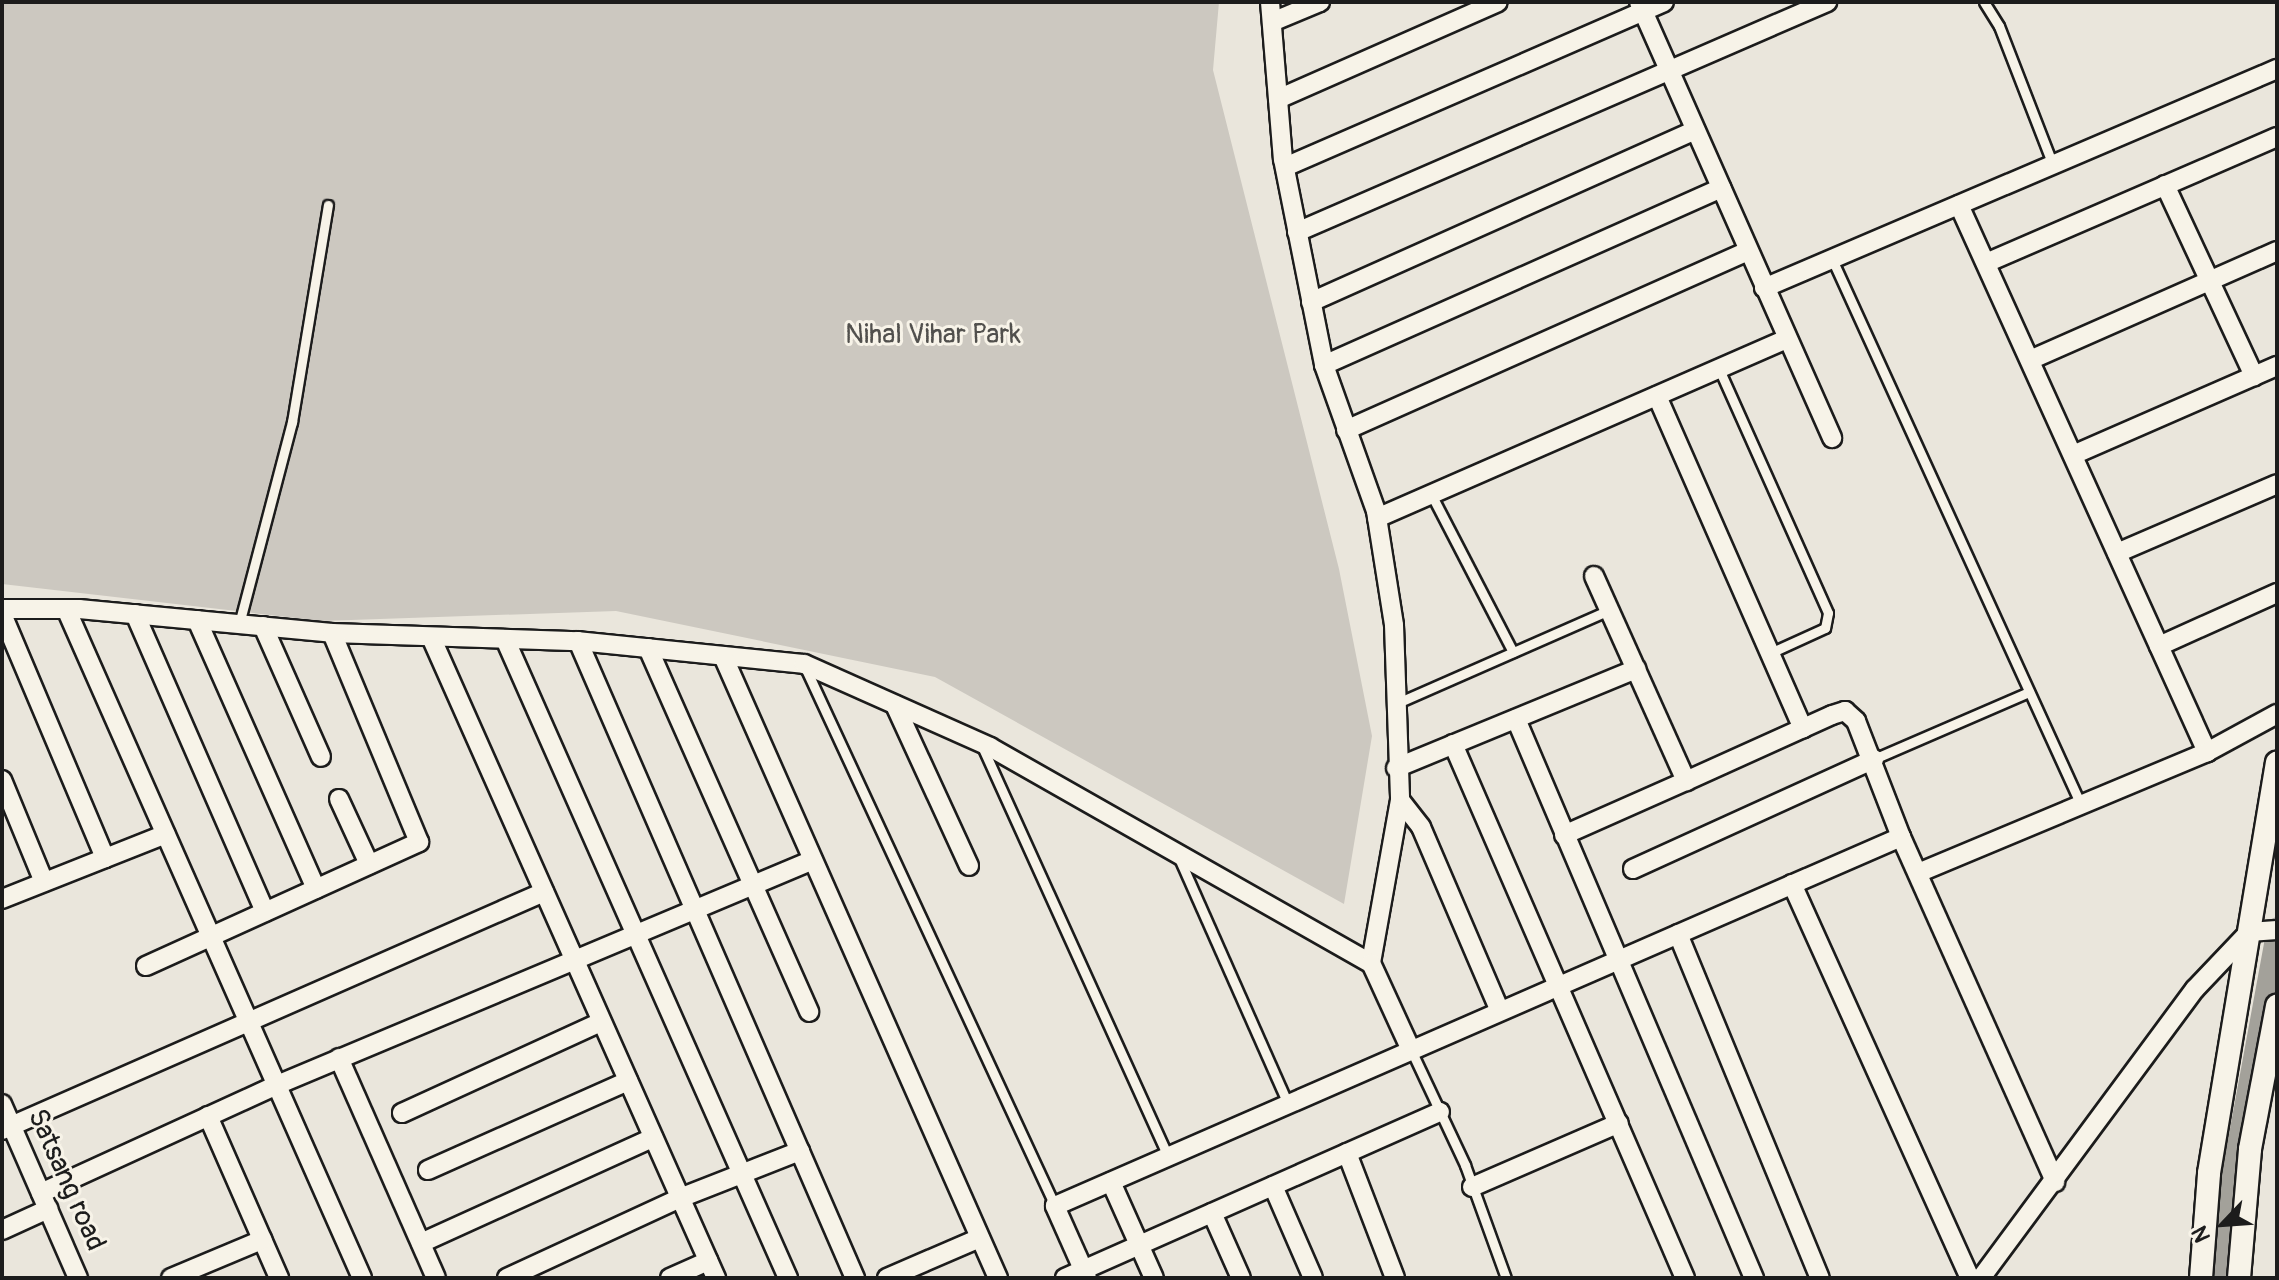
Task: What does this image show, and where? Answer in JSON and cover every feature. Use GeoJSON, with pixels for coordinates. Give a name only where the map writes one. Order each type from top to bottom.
{"type":"FeatureCollection","features":[{"type":"Feature","properties":{"kind":"street"},"geometry":{"type":"LineString","coordinates":[[1270,2],[1285,167],[1297,232],[1324,365],[1377,518],[1394,625],[1396,768],[1400,800],[1371,963],[1411,1050]]}},
{"type":"Feature","properties":{"kind":"street"},"geometry":{"type":"LineString","coordinates":[[1272,22],[1320,2]]}},
{"type":"Feature","properties":{"kind":"street"},"geometry":{"type":"LineString","coordinates":[[1278,99],[1498,2]]}},
{"type":"Feature","properties":{"kind":"street"},"geometry":{"type":"LineString","coordinates":[[1285,167],[1641,7],[1664,2]]}},
{"type":"Feature","properties":{"kind":"street"},"geometry":{"type":"LineString","coordinates":[[1297,232],[1827,2]]}},
{"type":"Feature","properties":{"kind":"street"},"geometry":{"type":"LineString","coordinates":[[1641,7],[1832,438]]}},
{"type":"Feature","properties":{"kind":"street"},"geometry":{"type":"LineString","coordinates":[[1764,288],[2277,69]]}},
{"type":"Feature","properties":{"kind":"street"},"geometry":{"type":"LineString","coordinates":[[1311,302],[1695,130]]}},
{"type":"Feature","properties":{"kind":"street"},"geometry":{"type":"LineString","coordinates":[[1986,263],[2277,137]]}},
{"type":"Feature","properties":{"kind":"street"},"geometry":{"type":"LineString","coordinates":[[2165,185],[2254,376]]}},
{"type":"Feature","properties":{"kind":"street"},"geometry":{"type":"LineString","coordinates":[[1324,365],[1721,188]]}},
{"type":"Feature","properties":{"kind":"street"},"geometry":{"type":"LineString","coordinates":[[1959,205],[2207,752]]}},
{"type":"Feature","properties":{"kind":"street"},"geometry":{"type":"LineString","coordinates":[[1346,430],[1748,251]]}},
{"type":"Feature","properties":{"kind":"street"},"geometry":{"type":"LineString","coordinates":[[2030,360],[2277,251]]}},
{"type":"Feature","properties":{"kind":"street"},"geometry":{"type":"LineString","coordinates":[[1377,518],[1787,339]]}},
{"type":"Feature","properties":{"kind":"street"},"geometry":{"type":"LineString","coordinates":[[2073,455],[2277,366]]}},
{"type":"Feature","properties":{"kind":"street"},"geometry":{"type":"LineString","coordinates":[[1657,396],[1803,728]]}},
{"type":"Feature","properties":{"kind":"street"},"geometry":{"type":"LineString","coordinates":[[2117,553],[2277,484]]}},
{"type":"Feature","properties":{"kind":"street"},"geometry":{"type":"LineString","coordinates":[[1594,576],[1686,781]]}},
{"type":"Feature","properties":{"kind":"street"},"geometry":{"type":"LineString","coordinates":[[2159,646],[2277,593]]}},
{"type":"Feature","properties":{"kind":"street"},"geometry":{"type":"LineString","coordinates":[[67,611],[362,1278]]}},
{"type":"Feature","properties":{"kind":"street"},"geometry":{"type":"LineString","coordinates":[[105,858],[2,612],[135,614],[332,633],[578,641],[804,664],[980,742],[1371,963]]}},
{"type":"Feature","properties":{"kind":"street"},"geometry":{"type":"LineString","coordinates":[[135,614],[265,912]]}},
{"type":"Feature","properties":{"kind":"street"},"geometry":{"type":"LineString","coordinates":[[197,620],[316,889]]}},
{"type":"Feature","properties":{"kind":"street"},"geometry":{"type":"LineString","coordinates":[[263,626],[321,757]]}},
{"type":"Feature","properties":{"kind":"street"},"geometry":{"type":"LineString","coordinates":[[146,966],[419,842],[332,633]]}},
{"type":"Feature","properties":{"kind":"street"},"geometry":{"type":"LineString","coordinates":[[431,637],[712,1269],[670,1278]]}},
{"type":"Feature","properties":{"kind":"street"},"geometry":{"type":"LineString","coordinates":[[505,639],[632,933],[788,1278]]}},
{"type":"Feature","properties":{"kind":"street"},"geometry":{"type":"LineString","coordinates":[[578,641],[855,1278]]}},
{"type":"Feature","properties":{"kind":"street"},"geometry":{"type":"LineString","coordinates":[[648,648],[755,883],[809,1012]]}},
{"type":"Feature","properties":{"kind":"street"},"geometry":{"type":"LineString","coordinates":[[723,656],[998,1278]]}},
{"type":"Feature","properties":{"kind":"street"},"geometry":{"type":"LineString","coordinates":[[1396,768],[1636,669]]}},
{"type":"Feature","properties":{"kind":"street"},"geometry":{"type":"LineString","coordinates":[[895,705],[969,866]]}},
{"type":"Feature","properties":{"kind":"street"},"geometry":{"type":"LineString","coordinates":[[1564,835],[1845,711],[1856,721],[1874,759],[1901,837],[2055,1182]]}},
{"type":"Feature","properties":{"kind":"street"},"geometry":{"type":"LineString","coordinates":[[1918,873],[2207,752],[2277,714]]}},
{"type":"Feature","properties":{"kind":"street"},"geometry":{"type":"LineString","coordinates":[[1516,719],[1616,961],[1754,1278]]}},
{"type":"Feature","properties":{"kind":"street"},"geometry":{"type":"LineString","coordinates":[[1453,744],[1685,1278]]}},
{"type":"Feature","properties":{"kind":"street"},"geometry":{"type":"LineString","coordinates":[[1633,869],[1874,759]]}},
{"type":"Feature","properties":{"kind":"street"},"geometry":{"type":"LineString","coordinates":[[2201,1278],[2209,1173],[2262,930],[2277,763]]}},
{"type":"Feature","properties":{"kind":"street"},"geometry":{"type":"LineString","coordinates":[[2,780],[44,882]]}},
{"type":"Feature","properties":{"kind":"street"},"geometry":{"type":"LineString","coordinates":[[339,799],[369,864]]}},
{"type":"Feature","properties":{"kind":"street"},"geometry":{"type":"LineString","coordinates":[[1400,800],[1421,827],[1500,1011]]}},
{"type":"Feature","properties":{"kind":"street"},"geometry":{"type":"LineString","coordinates":[[2,899],[166,834]]}},
{"type":"Feature","properties":{"kind":"street"},"geometry":{"type":"LineString","coordinates":[[1086,1274],[1055,1206],[1901,837]]}},
{"type":"Feature","properties":{"kind":"street"},"geometry":{"type":"LineString","coordinates":[[2,1230],[44,1201],[208,1116],[693,907],[813,860]]}},
{"type":"Feature","properties":{"kind":"street"},"geometry":{"type":"LineString","coordinates":[[1792,884],[1970,1278]]}},
{"type":"Feature","properties":{"kind":"street"},"geometry":{"type":"LineString","coordinates":[[7,1128],[251,1024],[544,892]]}},
{"type":"Feature","properties":{"kind":"street"},"geometry":{"type":"LineString","coordinates":[[1981,1278],[2055,1182],[2162,1030],[2262,930]]}},
{"type":"Feature","properties":{"kind":"street"},"geometry":{"type":"LineString","coordinates":[[1678,934],[1820,1278]]}},
{"type":"Feature","properties":{"kind":"street"},"geometry":{"type":"LineString","coordinates":[[2239,1278],[2250,1149],[2277,1009]]}},
{"type":"Feature","properties":{"kind":"street"},"geometry":{"type":"LineString","coordinates":[[402,1113],[601,1022]]}},
{"type":"Feature","properties":{"kind":"street"},"geometry":{"type":"LineString","coordinates":[[339,1058],[436,1278]]}},
{"type":"Feature","properties":{"kind":"street"},"geometry":{"type":"LineString","coordinates":[[428,1170],[628,1081]]}},
{"type":"Feature","properties":{"kind":"street","name":"Satsang road"},"geometry":{"type":"LineString","coordinates":[[2,1104],[7,1128],[78,1278]]}},
{"type":"Feature","properties":{"kind":"street"},"geometry":{"type":"LineString","coordinates":[[1065,1278],[1086,1274],[1139,1245],[1440,1112]]}},
{"type":"Feature","properties":{"kind":"street"},"geometry":{"type":"LineString","coordinates":[[208,1116],[279,1278]]}},
{"type":"Feature","properties":{"kind":"street"},"geometry":{"type":"LineString","coordinates":[[1472,1187],[1619,1123]]}},
{"type":"Feature","properties":{"kind":"street"},"geometry":{"type":"LineString","coordinates":[[421,1243],[653,1138]]}},
{"type":"Feature","properties":{"kind":"street"},"geometry":{"type":"LineString","coordinates":[[507,1278],[680,1198],[800,1151]]}},
{"type":"Feature","properties":{"kind":"street"},"geometry":{"type":"LineString","coordinates":[[1347,1153],[1395,1278]]}},
{"type":"Feature","properties":{"kind":"street"},"geometry":{"type":"LineString","coordinates":[[1111,1182],[1154,1278]]}},
{"type":"Feature","properties":{"kind":"street"},"geometry":{"type":"LineString","coordinates":[[1273,1186],[1313,1278]]}},
{"type":"Feature","properties":{"kind":"street"},"geometry":{"type":"LineString","coordinates":[[1212,1213],[1241,1278]]}},
{"type":"Feature","properties":{"kind":"street"},"geometry":{"type":"LineString","coordinates":[[887,1278],[980,1238]]}},
{"type":"Feature","properties":{"kind":"street"},"geometry":{"type":"LineString","coordinates":[[171,1278],[262,1240]]}},
{"type":"Feature","properties":{"kind":"lane"},"geometry":{"type":"LineString","coordinates":[[1984,2],[1999,26],[2053,165]]}},
{"type":"Feature","properties":{"kind":"lane"},"geometry":{"type":"LineString","coordinates":[[239,624],[292,422],[328,205]]}},
{"type":"Feature","properties":{"kind":"lane"},"geometry":{"type":"LineString","coordinates":[[1832,259],[2081,805]]}},
{"type":"Feature","properties":{"kind":"lane"},"geometry":{"type":"LineString","coordinates":[[1719,369],[1828,613],[1825,628],[1770,653]]}},
{"type":"Feature","properties":{"kind":"lane"},"geometry":{"type":"LineString","coordinates":[[1431,494],[1513,652]]}},
{"type":"Feature","properties":{"kind":"lane"},"geometry":{"type":"LineString","coordinates":[[1395,704],[1609,610]]}},
{"type":"Feature","properties":{"kind":"lane"},"geometry":{"type":"LineString","coordinates":[[804,664],[1055,1206]]}},
{"type":"Feature","properties":{"kind":"lane"},"geometry":{"type":"LineString","coordinates":[[1874,759],[2029,692]]}},
{"type":"Feature","properties":{"kind":"lane"},"geometry":{"type":"LineString","coordinates":[[980,742],[1168,1157]]}},
{"type":"Feature","properties":{"kind":"lane"},"geometry":{"type":"LineString","coordinates":[[1177,853],[1288,1104]]}},
{"type":"Feature","properties":{"kind":"lane"},"geometry":{"type":"LineString","coordinates":[[1411,1050],[1472,1187],[1506,1278]]}},
{"type":"Feature","properties":{"kind":"green space","name":"Nihal Vihar Park"},"geometry":{"type":"Polygon","coordinates":[[[2,2],[1219,2],[1213,70],[1339,569],[1372,736],[1344,904],[935,677],[616,611],[322,621],[2,584],[2,2]]]}},
{"type":"Feature","properties":{"kind":"waterway"},"geometry":{"type":"LineString","coordinates":[[2224,1278],[2230,1184],[2277,927]]}}]}
